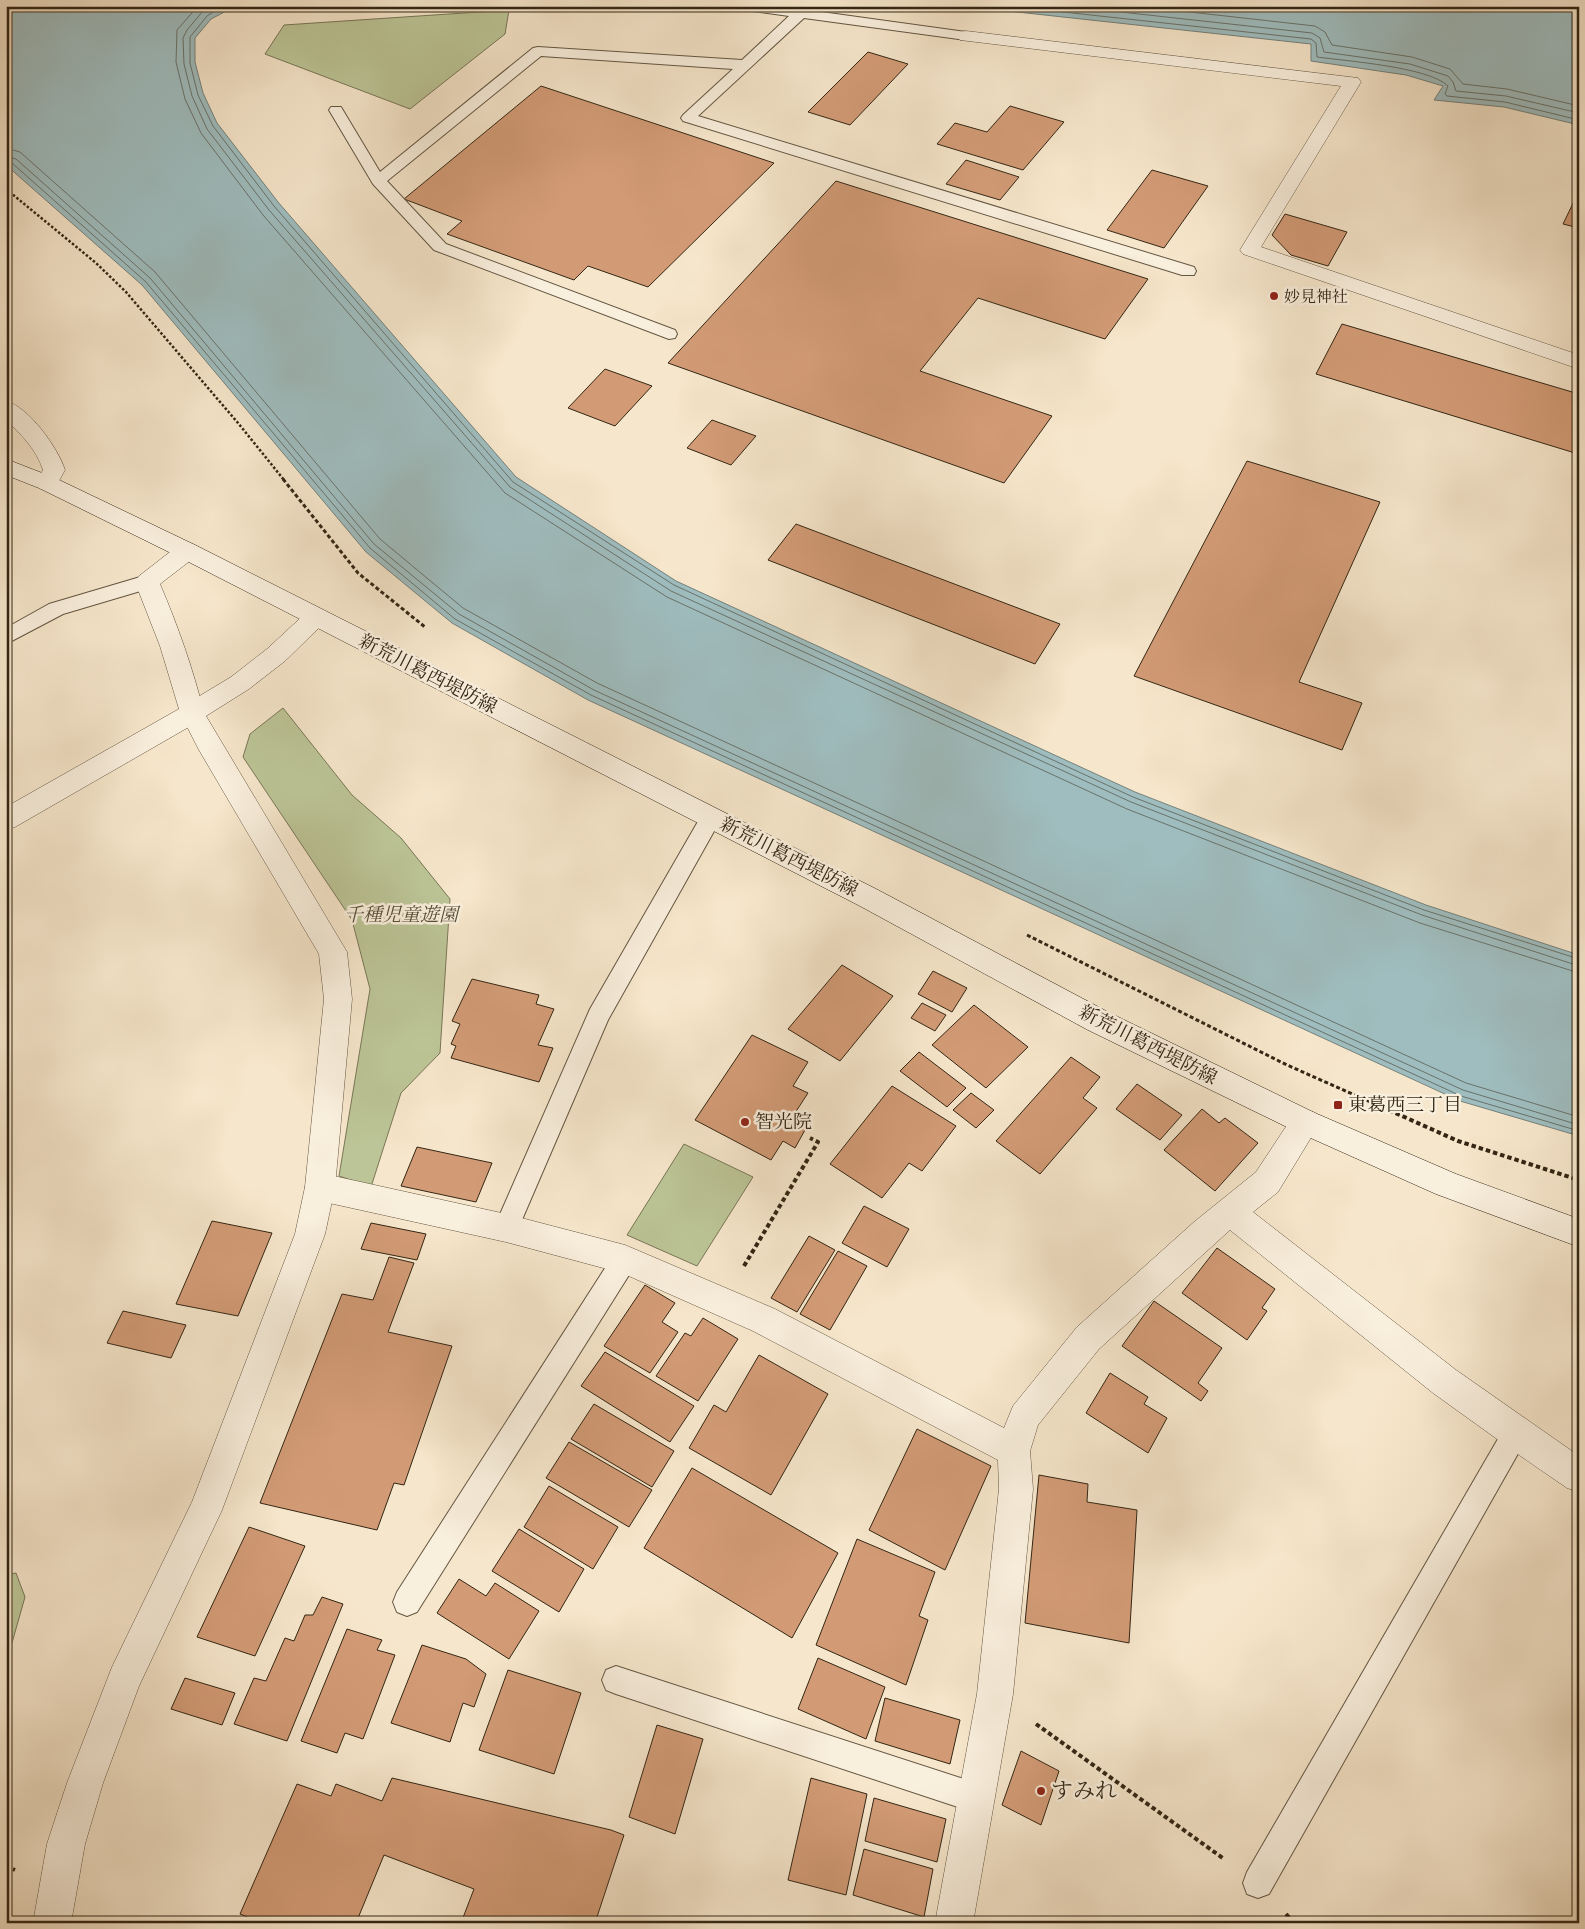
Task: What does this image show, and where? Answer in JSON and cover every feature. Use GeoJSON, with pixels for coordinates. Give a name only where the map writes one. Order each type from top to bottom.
{"type":"FeatureCollection","features":[{"type":"Feature","properties":{"kind":"street"},"geometry":{"type":"LineString","coordinates":[[966,36],[1352,82],[1250,250],[1579,362]]}},
{"type":"Feature","properties":{"kind":"street"},"geometry":{"type":"LineString","coordinates":[[6,408],[32,433],[51,456],[54,470],[47,483]]}},
{"type":"Feature","properties":{"kind":"street","name":"新荒川葛西堤防線"},"geometry":{"type":"LineString","coordinates":[[6,466],[47,483],[187,551],[869,898],[1098,1021],[1305,1122],[1447,1184],[1579,1233]]}},
{"type":"Feature","properties":{"kind":"street"},"geometry":{"type":"LineString","coordinates":[[52,1923],[66,1844],[85,1783],[124,1679],[205,1510],[310,1234],[320,1188],[338,999],[333,952],[208,743],[192,712],[158,607],[147,582],[187,551]]}},
{"type":"Feature","properties":{"kind":"street"},"geometry":{"type":"LineString","coordinates":[[6,820],[240,683],[276,655],[316,617]]}},
{"type":"Feature","properties":{"kind":"street"},"geometry":{"type":"LineString","coordinates":[[954,1923],[995,1694],[1015,1498],[1014,1451],[1024,1417],[1081,1346],[1204,1232],[1267,1182],[1305,1122]]}},
{"type":"Feature","properties":{"kind":"street"},"geometry":{"type":"LineString","coordinates":[[320,1188],[506,1228],[625,1259],[764,1320],[1014,1451]]}},
{"type":"Feature","properties":{"kind":"street"},"geometry":{"type":"LineString","coordinates":[[1230,1212],[1334,1296],[1515,1434],[1579,1476]]}},
{"type":"Feature","properties":{"kind":"lane"},"geometry":{"type":"LineString","coordinates":[[745,6],[966,36]]}},
{"type":"Feature","properties":{"kind":"lane"},"geometry":{"type":"LineString","coordinates":[[800,14],[688,118],[1188,271]]}},
{"type":"Feature","properties":{"kind":"lane"},"geometry":{"type":"LineString","coordinates":[[378,181],[538,51],[744,65]]}},
{"type":"Feature","properties":{"kind":"lane"},"geometry":{"type":"LineString","coordinates":[[336,110],[378,181],[440,247],[669,334]]}},
{"type":"Feature","properties":{"kind":"lane"},"geometry":{"type":"LineString","coordinates":[[6,637],[56,609],[147,582]]}},
{"type":"Feature","properties":{"kind":"lane"},"geometry":{"type":"LineString","coordinates":[[506,1228],[598,1016],[711,817]]}},
{"type":"Feature","properties":{"kind":"lane"},"geometry":{"type":"LineString","coordinates":[[407,1602],[625,1259]]}},
{"type":"Feature","properties":{"kind":"lane"},"geometry":{"type":"LineString","coordinates":[[1258,1883],[1515,1434]]}},
{"type":"Feature","properties":{"kind":"lane"},"geometry":{"type":"LineString","coordinates":[[616,1680],[976,1798]]}},
{"type":"Feature","properties":{"kind":"path"},"geometry":{"type":"LineString","coordinates":[[6,189],[82,251],[126,292],[238,423],[358,574],[429,630]]}},
{"type":"Feature","properties":{"kind":"path"},"geometry":{"type":"LineString","coordinates":[[1020,931],[1287,1065],[1458,1141],[1579,1180]]}},
{"type":"Feature","properties":{"kind":"path"},"geometry":{"type":"LineString","coordinates":[[723,1301],[818,1142],[810,1138]]}},
{"type":"Feature","properties":{"kind":"path"},"geometry":{"type":"LineString","coordinates":[[995,1694],[1258,1883]]}},
{"type":"Feature","properties":{"kind":"green space"},"geometry":{"type":"Polygon","coordinates":[[[509,10],[505,34],[410,109],[265,54],[284,25],[509,10]]]}},
{"type":"Feature","properties":{"kind":"green space","name":"千種児童遊園"},"geometry":{"type":"Polygon","coordinates":[[[283,708],[352,795],[401,838],[450,899],[440,1053],[401,1093],[371,1187],[339,1176],[370,989],[352,920],[243,757],[250,734],[283,708]]]}},
{"type":"Feature","properties":{"kind":"green space"},"geometry":{"type":"Polygon","coordinates":[[[684,1144],[753,1177],[697,1266],[627,1235],[684,1144]]]}},
{"type":"Feature","properties":{"kind":"green space"},"geometry":{"type":"Polygon","coordinates":[[[16,1573],[25,1597],[6,1664],[6,1575],[16,1573]]]}},
{"type":"Feature","properties":{"kind":"water"},"geometry":{"type":"Polygon","coordinates":[[[6,6],[236,6],[211,19],[195,38],[195,62],[203,93],[217,123],[278,202],[516,477],[676,581],[1135,792],[1426,905],[1579,955],[1579,1136],[1460,1101],[588,700],[452,623],[366,552],[142,285],[6,165],[6,6]]]}},
{"type":"Feature","properties":{"kind":"water"},"geometry":{"type":"Polygon","coordinates":[[[962,6],[1579,6],[1579,125],[1504,107],[1434,100],[1443,86],[1406,75],[1311,61],[1311,44],[962,6]]]}},
{"type":"Feature","properties":{"kind":"building"},"geometry":{"type":"Polygon","coordinates":[[[868,52],[908,64],[850,125],[808,112],[868,52]]]}},
{"type":"Feature","properties":{"kind":"building"},"geometry":{"type":"Polygon","coordinates":[[[541,86],[774,163],[648,287],[588,266],[574,280],[447,234],[462,221],[404,199],[541,86]]]}},
{"type":"Feature","properties":{"kind":"building"},"geometry":{"type":"Polygon","coordinates":[[[1010,106],[1064,122],[1023,170],[937,144],[955,123],[987,132],[1010,106]]]}},
{"type":"Feature","properties":{"kind":"building"},"geometry":{"type":"Polygon","coordinates":[[[966,160],[1019,177],[1000,200],[946,184],[966,160]]]}},
{"type":"Feature","properties":{"kind":"building"},"geometry":{"type":"Polygon","coordinates":[[[1152,170],[1208,186],[1164,248],[1107,230],[1152,170]]]}},
{"type":"Feature","properties":{"kind":"building"},"geometry":{"type":"Polygon","coordinates":[[[836,181],[1148,279],[1105,339],[978,298],[920,371],[1052,416],[1004,483],[668,363],[836,181]]]}},
{"type":"Feature","properties":{"kind":"building"},"geometry":{"type":"Polygon","coordinates":[[[1579,191],[1579,228],[1563,224],[1579,191]]]}},
{"type":"Feature","properties":{"kind":"building"},"geometry":{"type":"Polygon","coordinates":[[[1285,214],[1347,232],[1328,266],[1291,255],[1272,235],[1285,214]]]}},
{"type":"Feature","properties":{"kind":"building"},"geometry":{"type":"Polygon","coordinates":[[[1342,324],[1579,394],[1579,443],[1575,453],[1316,374],[1342,324]]]}},
{"type":"Feature","properties":{"kind":"building"},"geometry":{"type":"Polygon","coordinates":[[[605,369],[652,386],[615,426],[568,408],[605,369]]]}},
{"type":"Feature","properties":{"kind":"building"},"geometry":{"type":"Polygon","coordinates":[[[712,420],[756,436],[731,465],[687,448],[712,420]]]}},
{"type":"Feature","properties":{"kind":"building"},"geometry":{"type":"Polygon","coordinates":[[[1247,461],[1380,502],[1299,682],[1362,703],[1342,750],[1134,676],[1247,461]]]}},
{"type":"Feature","properties":{"kind":"building"},"geometry":{"type":"Polygon","coordinates":[[[796,524],[1060,624],[1035,664],[768,560],[796,524]]]}},
{"type":"Feature","properties":{"kind":"building"},"geometry":{"type":"Polygon","coordinates":[[[842,965],[893,996],[840,1061],[788,1029],[842,965]]]}},
{"type":"Feature","properties":{"kind":"building"},"geometry":{"type":"Polygon","coordinates":[[[933,971],[967,988],[952,1012],[918,994],[933,971]]]}},
{"type":"Feature","properties":{"kind":"building"},"geometry":{"type":"Polygon","coordinates":[[[472,979],[539,995],[536,1004],[554,1009],[538,1045],[553,1048],[539,1082],[451,1058],[456,1046],[451,1044],[460,1024],[452,1021],[472,979]]]}},
{"type":"Feature","properties":{"kind":"building"},"geometry":{"type":"Polygon","coordinates":[[[922,1003],[946,1015],[935,1031],[911,1018],[922,1003]]]}},
{"type":"Feature","properties":{"kind":"building"},"geometry":{"type":"Polygon","coordinates":[[[974,1005],[1028,1047],[986,1088],[932,1045],[974,1005]]]}},
{"type":"Feature","properties":{"kind":"building"},"geometry":{"type":"Polygon","coordinates":[[[752,1035],[808,1062],[793,1086],[808,1093],[795,1113],[810,1121],[795,1148],[783,1141],[771,1160],[695,1120],[752,1035]]]}},
{"type":"Feature","properties":{"kind":"building"},"geometry":{"type":"Polygon","coordinates":[[[919,1052],[966,1088],[947,1107],[900,1071],[919,1052]]]}},
{"type":"Feature","properties":{"kind":"building"},"geometry":{"type":"Polygon","coordinates":[[[1071,1057],[1100,1077],[1083,1098],[1097,1108],[1040,1174],[996,1141],[1071,1057]]]}},
{"type":"Feature","properties":{"kind":"building"},"geometry":{"type":"Polygon","coordinates":[[[1137,1084],[1182,1115],[1160,1140],[1116,1109],[1137,1084]]]}},
{"type":"Feature","properties":{"kind":"building"},"geometry":{"type":"Polygon","coordinates":[[[892,1086],[956,1126],[922,1171],[909,1163],[882,1198],[830,1164],[892,1086]]]}},
{"type":"Feature","properties":{"kind":"building"},"geometry":{"type":"Polygon","coordinates":[[[971,1093],[994,1110],[976,1128],[953,1110],[971,1093]]]}},
{"type":"Feature","properties":{"kind":"building"},"geometry":{"type":"Polygon","coordinates":[[[1202,1109],[1219,1123],[1225,1118],[1258,1143],[1215,1191],[1164,1150],[1202,1109]]]}},
{"type":"Feature","properties":{"kind":"building"},"geometry":{"type":"Polygon","coordinates":[[[417,1147],[492,1163],[476,1202],[401,1186],[417,1147]]]}},
{"type":"Feature","properties":{"kind":"building"},"geometry":{"type":"Polygon","coordinates":[[[864,1206],[909,1229],[887,1267],[842,1243],[864,1206]]]}},
{"type":"Feature","properties":{"kind":"building"},"geometry":{"type":"Polygon","coordinates":[[[212,1221],[272,1233],[238,1316],[176,1304],[212,1221]]]}},
{"type":"Feature","properties":{"kind":"building"},"geometry":{"type":"Polygon","coordinates":[[[371,1223],[426,1234],[417,1260],[361,1249],[371,1223]]]}},
{"type":"Feature","properties":{"kind":"building"},"geometry":{"type":"Polygon","coordinates":[[[809,1236],[835,1250],[797,1312],[771,1298],[809,1236]]]}},
{"type":"Feature","properties":{"kind":"building"},"geometry":{"type":"Polygon","coordinates":[[[1217,1248],[1275,1289],[1262,1308],[1267,1311],[1247,1340],[1182,1293],[1217,1248]]]}},
{"type":"Feature","properties":{"kind":"building"},"geometry":{"type":"Polygon","coordinates":[[[838,1251],[867,1266],[830,1330],[800,1314],[838,1251]]]}},
{"type":"Feature","properties":{"kind":"building"},"geometry":{"type":"Polygon","coordinates":[[[389,1257],[414,1263],[388,1332],[452,1346],[404,1485],[394,1483],[377,1530],[260,1503],[342,1294],[373,1300],[389,1257]]]}},
{"type":"Feature","properties":{"kind":"building"},"geometry":{"type":"Polygon","coordinates":[[[645,1285],[675,1303],[662,1322],[678,1332],[650,1373],[604,1346],[645,1285]]]}},
{"type":"Feature","properties":{"kind":"building"},"geometry":{"type":"Polygon","coordinates":[[[1154,1301],[1222,1348],[1198,1383],[1208,1391],[1201,1401],[1122,1346],[1154,1301]]]}},
{"type":"Feature","properties":{"kind":"building"},"geometry":{"type":"Polygon","coordinates":[[[123,1311],[186,1325],[171,1358],[107,1343],[123,1311]]]}},
{"type":"Feature","properties":{"kind":"building"},"geometry":{"type":"Polygon","coordinates":[[[703,1318],[738,1339],[698,1401],[656,1376],[685,1333],[691,1336],[703,1318]]]}},
{"type":"Feature","properties":{"kind":"building"},"geometry":{"type":"Polygon","coordinates":[[[605,1352],[694,1406],[670,1442],[581,1386],[605,1352]]]}},
{"type":"Feature","properties":{"kind":"building"},"geometry":{"type":"Polygon","coordinates":[[[759,1355],[828,1394],[771,1495],[689,1448],[714,1405],[726,1412],[759,1355]]]}},
{"type":"Feature","properties":{"kind":"building"},"geometry":{"type":"Polygon","coordinates":[[[1110,1373],[1148,1397],[1144,1404],[1167,1418],[1148,1453],[1086,1413],[1110,1373]]]}},
{"type":"Feature","properties":{"kind":"building"},"geometry":{"type":"Polygon","coordinates":[[[594,1404],[674,1451],[652,1487],[571,1439],[594,1404]]]}},
{"type":"Feature","properties":{"kind":"building"},"geometry":{"type":"Polygon","coordinates":[[[917,1429],[991,1466],[945,1570],[869,1530],[917,1429]]]}},
{"type":"Feature","properties":{"kind":"building"},"geometry":{"type":"Polygon","coordinates":[[[569,1442],[652,1490],[629,1527],[546,1478],[569,1442]]]}},
{"type":"Feature","properties":{"kind":"building"},"geometry":{"type":"Polygon","coordinates":[[[692,1468],[838,1553],[792,1638],[644,1548],[692,1468]]]}},
{"type":"Feature","properties":{"kind":"building"},"geometry":{"type":"Polygon","coordinates":[[[1039,1475],[1088,1484],[1087,1502],[1137,1510],[1129,1643],[1025,1623],[1039,1475]]]}},
{"type":"Feature","properties":{"kind":"building"},"geometry":{"type":"Polygon","coordinates":[[[549,1486],[618,1527],[593,1569],[524,1527],[549,1486]]]}},
{"type":"Feature","properties":{"kind":"building"},"geometry":{"type":"Polygon","coordinates":[[[249,1527],[305,1546],[255,1656],[197,1637],[249,1527]]]}},
{"type":"Feature","properties":{"kind":"building"},"geometry":{"type":"Polygon","coordinates":[[[519,1529],[584,1569],[559,1612],[492,1571],[519,1529]]]}},
{"type":"Feature","properties":{"kind":"building"},"geometry":{"type":"Polygon","coordinates":[[[857,1539],[935,1572],[919,1616],[928,1620],[906,1685],[816,1645],[857,1539]]]}},
{"type":"Feature","properties":{"kind":"building"},"geometry":{"type":"Polygon","coordinates":[[[459,1579],[486,1596],[495,1583],[539,1611],[509,1659],[437,1613],[459,1579]]]}},
{"type":"Feature","properties":{"kind":"building"},"geometry":{"type":"Polygon","coordinates":[[[322,1597],[343,1604],[287,1741],[234,1724],[254,1678],[266,1681],[285,1638],[294,1641],[305,1615],[313,1615],[322,1597]]]}},
{"type":"Feature","properties":{"kind":"building"},"geometry":{"type":"Polygon","coordinates":[[[347,1629],[382,1640],[377,1650],[395,1655],[363,1739],[345,1733],[337,1753],[301,1741],[347,1629]]]}},
{"type":"Feature","properties":{"kind":"building"},"geometry":{"type":"Polygon","coordinates":[[[422,1645],[466,1659],[486,1674],[474,1707],[463,1703],[450,1742],[391,1723],[422,1645]]]}},
{"type":"Feature","properties":{"kind":"building"},"geometry":{"type":"Polygon","coordinates":[[[818,1658],[885,1687],[866,1739],[798,1709],[818,1658]]]}},
{"type":"Feature","properties":{"kind":"building"},"geometry":{"type":"Polygon","coordinates":[[[508,1670],[581,1693],[554,1774],[479,1750],[508,1670]]]}},
{"type":"Feature","properties":{"kind":"building"},"geometry":{"type":"Polygon","coordinates":[[[185,1678],[235,1693],[222,1725],[171,1709],[185,1678]]]}},
{"type":"Feature","properties":{"kind":"building"},"geometry":{"type":"Polygon","coordinates":[[[885,1698],[960,1720],[950,1764],[875,1741],[885,1698]]]}},
{"type":"Feature","properties":{"kind":"building"},"geometry":{"type":"Polygon","coordinates":[[[657,1725],[703,1739],[675,1834],[629,1817],[657,1725]]]}},
{"type":"Feature","properties":{"kind":"building"},"geometry":{"type":"Polygon","coordinates":[[[1021,1751],[1059,1771],[1041,1825],[1002,1805],[1021,1751]]]}},
{"type":"Feature","properties":{"kind":"building"},"geometry":{"type":"Polygon","coordinates":[[[392,1778],[611,1830],[624,1835],[595,1923],[461,1923],[474,1889],[384,1855],[356,1923],[263,1923],[240,1914],[297,1784],[331,1796],[336,1784],[382,1801],[392,1778]]]}},
{"type":"Feature","properties":{"kind":"building"},"geometry":{"type":"Polygon","coordinates":[[[811,1778],[867,1794],[846,1895],[788,1880],[811,1778]]]}},
{"type":"Feature","properties":{"kind":"building"},"geometry":{"type":"Polygon","coordinates":[[[874,1798],[946,1819],[937,1862],[865,1841],[874,1798]]]}},
{"type":"Feature","properties":{"kind":"building"},"geometry":{"type":"Polygon","coordinates":[[[864,1849],[933,1869],[924,1917],[853,1895],[864,1849]]]}},
{"type":"Feature","properties":{"kind":"place","name":"妙見神社"},"geometry":{"type":"Point","coordinates":[1274,296]}},
{"type":"Feature","properties":{"kind":"place","name":"東葛西三丁目"},"geometry":{"type":"Point","coordinates":[1338,1105]}},
{"type":"Feature","properties":{"kind":"place","name":"智光院"},"geometry":{"type":"Point","coordinates":[745,1122]}},
{"type":"Feature","properties":{"kind":"place","name":"すみれ"},"geometry":{"type":"Point","coordinates":[1041,1791]}}]}
